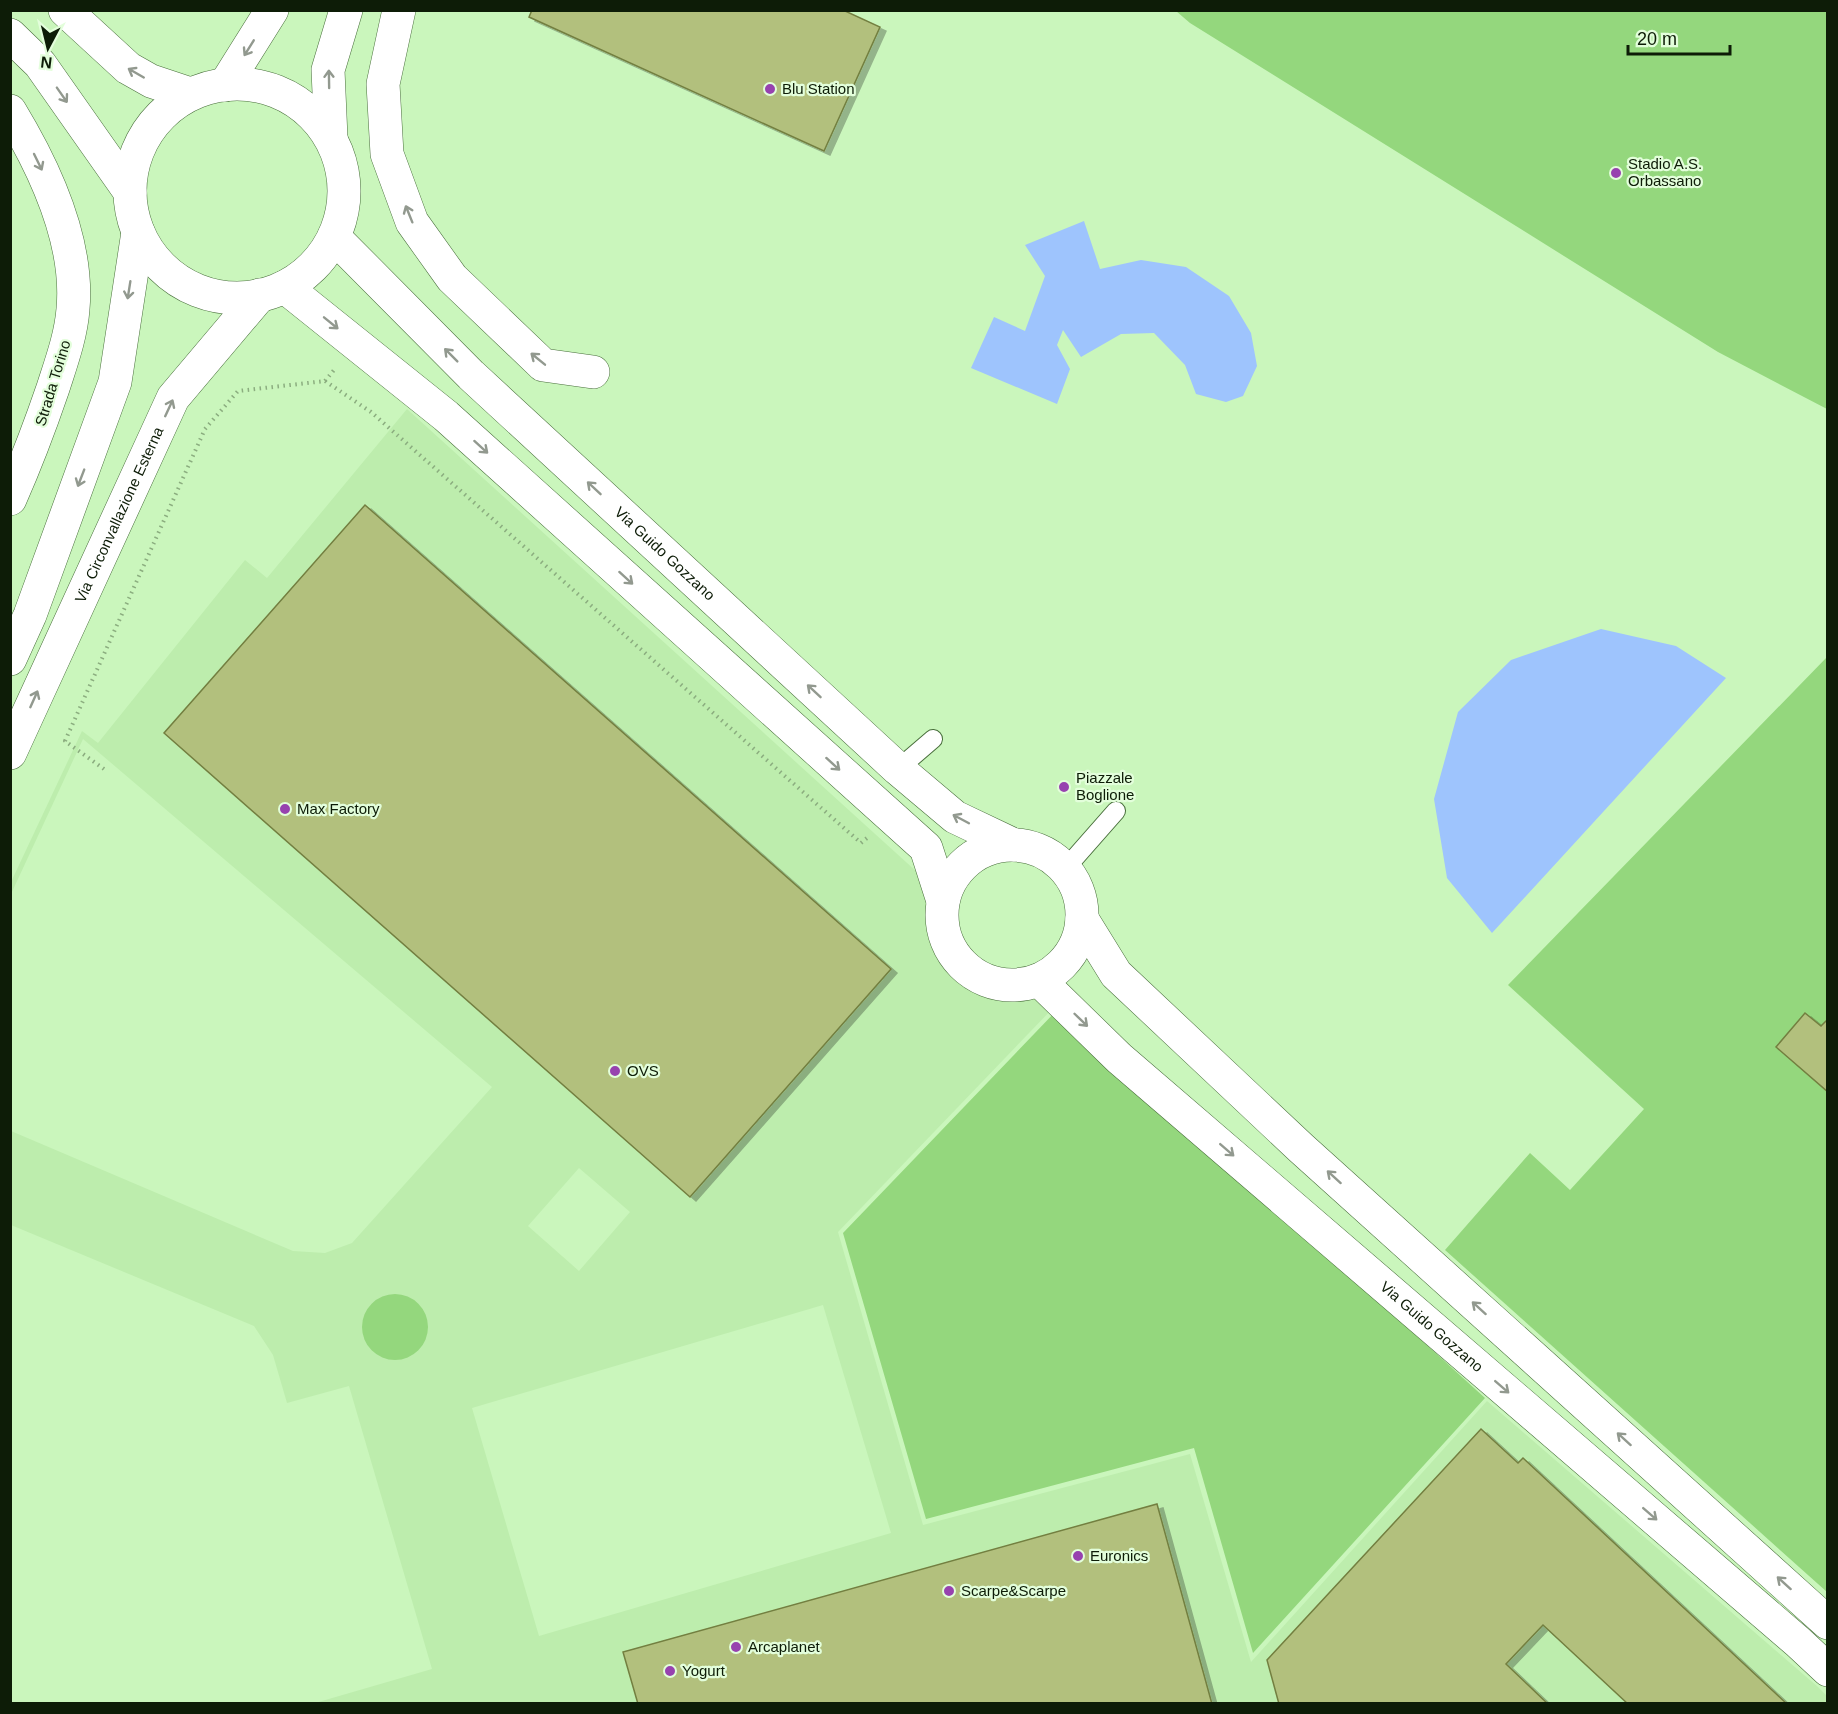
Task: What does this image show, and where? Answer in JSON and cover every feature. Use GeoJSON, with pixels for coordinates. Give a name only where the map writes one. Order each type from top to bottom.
{"type":"FeatureCollection","features":[{"type":"Feature","properties":{"kind":"street"},"geometry":{"type":"LineString","coordinates":[[65,10],[128,68],[151,81],[190,94]]}},
{"type":"Feature","properties":{"kind":"street"},"geometry":{"type":"LineString","coordinates":[[225,85],[272,10]]}},
{"type":"Feature","properties":{"kind":"street","name":"Via Circonvallazione Esterna"},"geometry":{"type":"LineString","coordinates":[[331,138],[328,70],[346,10]]}},
{"type":"Feature","properties":{"kind":"street"},"geometry":{"type":"LineString","coordinates":[[399,10],[383,84],[387,154],[412,222],[452,278],[543,365],[593,372]]}},
{"type":"Feature","properties":{"kind":"street"},"geometry":{"type":"LineString","coordinates":[[10,35],[39,64],[130,192]]}},
{"type":"Feature","properties":{"kind":"street","name":"Via Circonvallazione Esterna"},"geometry":{"type":"LineString","coordinates":[[10,753],[173,398],[273,291],[314,266],[334,237],[344,204],[343,170],[331,138],[313,114],[289,97],[262,86],[225,85],[190,94],[165,111],[146,134],[134,162],[130,192],[132,212],[138,232],[153,257],[175,278],[201,292],[231,298],[273,291]]}},
{"type":"Feature","properties":{"kind":"street","name":"Strada Torino"},"geometry":{"type":"LineString","coordinates":[[10,111],[27,139],[59,212],[71,261],[74,308],[64,355],[32,450],[10,499]]}},
{"type":"Feature","properties":{"kind":"street","name":"Via Circonvallazione Esterna"},"geometry":{"type":"LineString","coordinates":[[10,659],[30,615],[115,382],[138,232]]}},
{"type":"Feature","properties":{"kind":"street","name":"Via Guido Gozzano"},"geometry":{"type":"LineString","coordinates":[[334,237],[471,375],[898,768],[955,817],[1014,845]]}},
{"type":"Feature","properties":{"kind":"street"},"geometry":{"type":"LineString","coordinates":[[273,291],[446,416],[892,817],[926,848],[943,901]]}},
{"type":"Feature","properties":{"kind":"street"},"geometry":{"type":"LineString","coordinates":[[1014,845],[1033,848],[1050,856],[1065,869],[1075,884],[1081,901],[1082,919],[1078,938],[1069,956],[1056,969],[1039,980],[1018,985],[996,983],[976,975],[959,961],[948,943],[942,922],[943,901],[952,878],[968,860],[989,849],[1014,845]]}},
{"type":"Feature","properties":{"kind":"street"},"geometry":{"type":"LineString","coordinates":[[1082,919],[1116,975],[1301,1148],[1827,1623]]}},
{"type":"Feature","properties":{"kind":"street","name":"Via Guido Gozzano"},"geometry":{"type":"LineString","coordinates":[[1039,980],[1119,1058],[1798,1642],[1827,1670]]}},
{"type":"Feature","properties":{"kind":"lane"},"geometry":{"type":"LineString","coordinates":[[898,768],[933,739]]}},
{"type":"Feature","properties":{"kind":"lane"},"geometry":{"type":"LineString","coordinates":[[1065,869],[1116,811]]}},
{"type":"Feature","properties":{"kind":"path"},"geometry":{"type":"LineString","coordinates":[[105,769],[65,741],[205,429],[238,391],[325,381],[371,412],[861,843],[892,817]]}},
{"type":"Feature","properties":{"kind":"shaded area"},"geometry":{"type":"Polygon","coordinates":[[[1176,11],[1827,11],[1827,409],[1718,352],[1190,23],[1176,11]]]}},
{"type":"Feature","properties":{"kind":"shaded area"},"geometry":{"type":"Polygon","coordinates":[[[407,409],[928,882],[933,931],[940,953],[950,970],[969,983],[991,992],[1030,989],[1055,1006],[838,1232],[923,1525],[1190,1454],[1251,1662],[1487,1401],[1818,1687],[1827,1696],[1827,1703],[315,1703],[432,1669],[349,1386],[287,1403],[273,1355],[254,1326],[11,1225],[11,1131],[293,1251],[325,1253],[352,1243],[492,1087],[83,739],[11,894],[11,882],[82,731],[98,743],[245,560],[267,578],[407,409]],[[579,1168],[528,1226],[579,1271],[630,1212],[579,1168]],[[823,1305],[472,1408],[539,1636],[891,1533],[823,1305]]]}},
{"type":"Feature","properties":{"kind":"shaded area"},"geometry":{"type":"Polygon","coordinates":[[[1827,657],[1827,1592],[1445,1250],[1530,1153],[1570,1190],[1644,1109],[1508,985],[1827,657]]]}},
{"type":"Feature","properties":{"kind":"shaded area"},"geometry":{"type":"Polygon","coordinates":[[[1058,1009],[1485,1398],[1253,1653],[1194,1448],[926,1519],[843,1233],[1058,1009]]]}},
{"type":"Feature","properties":{"kind":"shaded area"},"geometry":{"type":"Polygon","coordinates":[[[395,1294],[408,1296],[423,1309],[428,1327],[426,1340],[413,1355],[395,1360],[382,1358],[367,1345],[362,1327],[364,1314],[377,1299],[395,1294]]]}},
{"type":"Feature","properties":{"kind":"water"},"geometry":{"type":"Polygon","coordinates":[[[1084,221],[1100,269],[1141,260],[1186,267],[1229,296],[1251,333],[1257,366],[1243,396],[1226,402],[1196,394],[1185,365],[1154,333],[1121,334],[1081,357],[1063,330],[1057,345],[1070,369],[1057,404],[971,368],[994,317],[1025,331],[1045,276],[1025,245],[1084,221]]]}},
{"type":"Feature","properties":{"kind":"water"},"geometry":{"type":"Polygon","coordinates":[[[1601,629],[1676,646],[1726,678],[1492,933],[1447,878],[1434,799],[1458,712],[1511,660],[1601,629]]]}},
{"type":"Feature","properties":{"kind":"building","name":"Blu Station"},"geometry":{"type":"Polygon","coordinates":[[[532,10],[843,10],[880,27],[824,151],[529,17],[532,10]]]}},
{"type":"Feature","properties":{"kind":"building"},"geometry":{"type":"Polygon","coordinates":[[[365,505],[891,969],[690,1197],[164,733],[365,505]]]}},
{"type":"Feature","properties":{"kind":"building"},"geometry":{"type":"Polygon","coordinates":[[[1805,1013],[1821,1026],[1828,1019],[1828,1092],[1776,1047],[1805,1013]]]}},
{"type":"Feature","properties":{"kind":"building"},"geometry":{"type":"Polygon","coordinates":[[[1481,1429],[1518,1463],[1523,1458],[1787,1704],[1628,1704],[1543,1625],[1506,1664],[1548,1704],[1279,1704],[1267,1660],[1481,1429]]]}},
{"type":"Feature","properties":{"kind":"building"},"geometry":{"type":"Polygon","coordinates":[[[1157,1504],[1212,1704],[638,1704],[623,1652],[1157,1504]]]}},
{"type":"Feature","properties":{"kind":"place","name":"Blu Station"},"geometry":{"type":"Point","coordinates":[770,89]}},
{"type":"Feature","properties":{"kind":"place","name":"Stadio A.S. Orbassano"},"geometry":{"type":"Point","coordinates":[1616,173]}},
{"type":"Feature","properties":{"kind":"place","name":"Piazzale Boglione"},"geometry":{"type":"Point","coordinates":[1064,787]}},
{"type":"Feature","properties":{"kind":"place","name":"Max Factory"},"geometry":{"type":"Point","coordinates":[285,809]}},
{"type":"Feature","properties":{"kind":"place","name":"OVS"},"geometry":{"type":"Point","coordinates":[615,1071]}},
{"type":"Feature","properties":{"kind":"place","name":"Euronics"},"geometry":{"type":"Point","coordinates":[1078,1556]}},
{"type":"Feature","properties":{"kind":"place","name":"Scarpe&Scarpe"},"geometry":{"type":"Point","coordinates":[949,1591]}},
{"type":"Feature","properties":{"kind":"place","name":"Arcaplanet"},"geometry":{"type":"Point","coordinates":[736,1647]}},
{"type":"Feature","properties":{"kind":"place","name":"Yogurt"},"geometry":{"type":"Point","coordinates":[670,1671]}}]}
